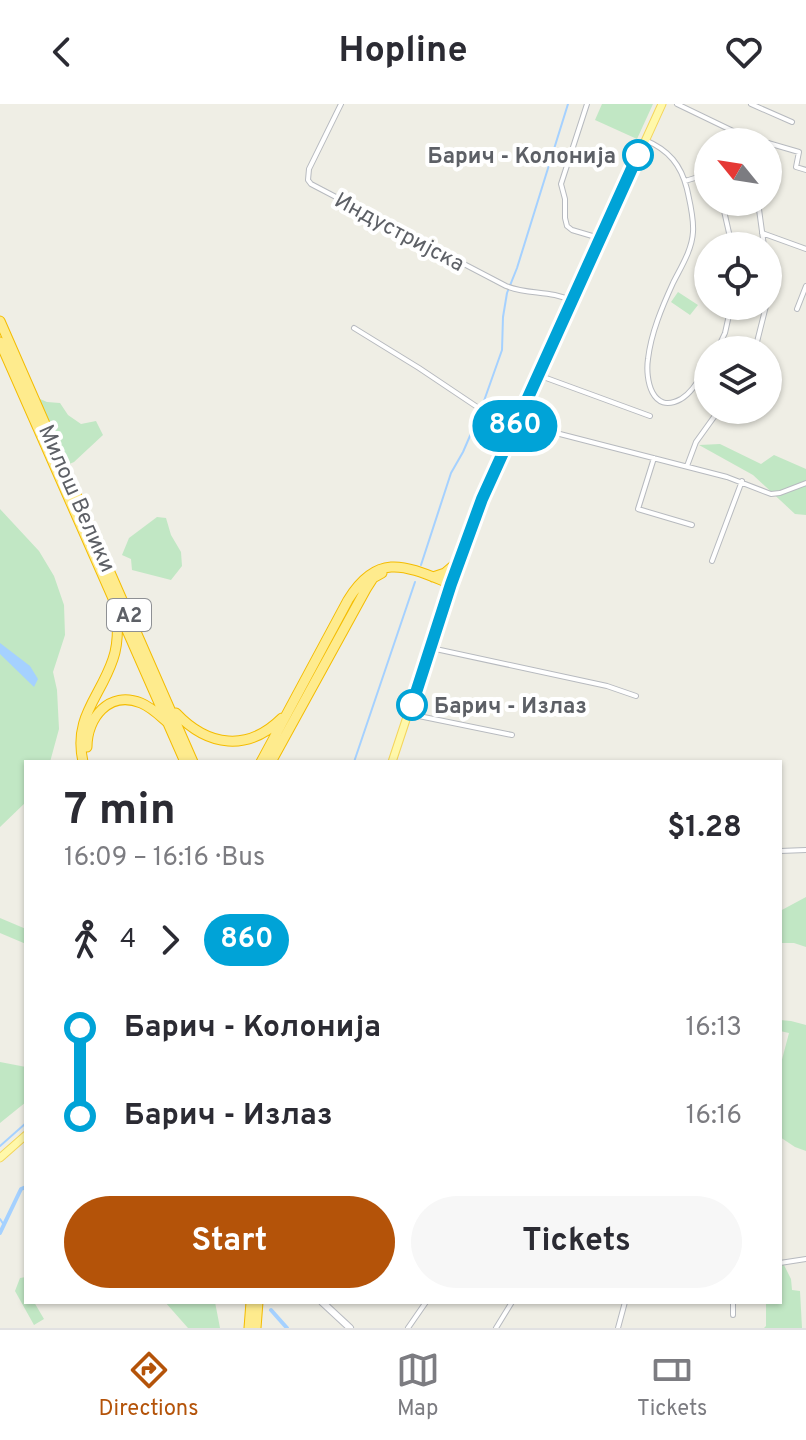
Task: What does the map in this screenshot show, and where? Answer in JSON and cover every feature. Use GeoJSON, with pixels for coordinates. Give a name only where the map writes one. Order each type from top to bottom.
{"type":"FeatureCollection","features":[{"type":"Feature","properties":{"kind":"highway","name":"Милош Велики"},"geometry":{"type":"LineString","coordinates":[[0,321],[192,760]]}},
{"type":"Feature","properties":{"kind":"highway","name":"Милош Велики"},"geometry":{"type":"LineString","coordinates":[[0,342],[184,760]]}},
{"type":"Feature","properties":{"kind":"highway"},"geometry":{"type":"LineString","coordinates":[[433,577],[449,571],[459,561]]}},
{"type":"Feature","properties":{"kind":"highway"},"geometry":{"type":"LineString","coordinates":[[262,760],[348,600],[364,577],[379,569],[393,567],[433,577],[450,587]]}},
{"type":"Feature","properties":{"kind":"highway"},"geometry":{"type":"LineString","coordinates":[[275,760],[373,578],[383,572],[399,571],[450,587]]}},
{"type":"Feature","properties":{"kind":"highway"},"geometry":{"type":"LineString","coordinates":[[83,760],[83,721],[116,652],[117,607]]}},
{"type":"Feature","properties":{"kind":"highway"},"geometry":{"type":"LineString","coordinates":[[89,760],[89,726],[98,712],[112,702],[131,699],[153,710],[170,726]]}},
{"type":"Feature","properties":{"kind":"highway"},"geometry":{"type":"LineString","coordinates":[[169,704],[195,730],[229,741],[251,738],[267,731],[292,704]]}},
{"type":"Feature","properties":{"kind":"highway"},"geometry":{"type":"LineString","coordinates":[[249,1328],[251,1304]]}},
{"type":"Feature","properties":{"kind":"highway"},"geometry":{"type":"LineString","coordinates":[[256,1328],[258,1304]]}},
{"type":"Feature","properties":{"kind":"main road"},"geometry":{"type":"LineString","coordinates":[[393,760],[482,499],[662,104]]}},
{"type":"Feature","properties":{"kind":"main road"},"geometry":{"type":"LineString","coordinates":[[0,1158],[24,1137]]}},
{"type":"Feature","properties":{"kind":"main road"},"geometry":{"type":"LineString","coordinates":[[324,1304],[350,1328]]}},
{"type":"Feature","properties":{"kind":"street","name":"Индустријска"},"geometry":{"type":"LineString","coordinates":[[341,104],[309,169],[308,180],[311,184],[509,288],[555,294],[572,301]]}},
{"type":"Feature","properties":{"kind":"street"},"geometry":{"type":"LineString","coordinates":[[587,104],[561,181],[567,226],[601,239]]}},
{"type":"Feature","properties":{"kind":"street"},"geometry":{"type":"LineString","coordinates":[[677,104],[727,128]]}},
{"type":"Feature","properties":{"kind":"street"},"geometry":{"type":"LineString","coordinates":[[751,104],[792,122]]}},
{"type":"Feature","properties":{"kind":"street"},"geometry":{"type":"LineString","coordinates":[[645,140],[661,147],[678,166],[685,181],[693,233],[690,249],[653,334],[647,364],[650,388],[662,402],[672,402],[682,398],[694,385]]}},
{"type":"Feature","properties":{"kind":"street"},"geometry":{"type":"LineString","coordinates":[[782,148],[799,152],[796,167],[806,170]]}},
{"type":"Feature","properties":{"kind":"street"},"geometry":{"type":"LineString","coordinates":[[685,181],[694,178]]}},
{"type":"Feature","properties":{"kind":"street"},"geometry":{"type":"LineString","coordinates":[[782,240],[806,249]]}},
{"type":"Feature","properties":{"kind":"street"},"geometry":{"type":"LineString","coordinates":[[797,309],[806,286]]}},
{"type":"Feature","properties":{"kind":"street"},"geometry":{"type":"LineString","coordinates":[[354,328],[513,431]]}},
{"type":"Feature","properties":{"kind":"street"},"geometry":{"type":"LineString","coordinates":[[538,375],[650,416]]}},
{"type":"Feature","properties":{"kind":"street"},"geometry":{"type":"LineString","coordinates":[[519,419],[556,433],[742,481],[771,494],[806,483]]}},
{"type":"Feature","properties":{"kind":"street"},"geometry":{"type":"LineString","coordinates":[[687,466],[696,442],[709,424]]}},
{"type":"Feature","properties":{"kind":"street"},"geometry":{"type":"LineString","coordinates":[[654,458],[638,509],[692,525]]}},
{"type":"Feature","properties":{"kind":"street"},"geometry":{"type":"LineString","coordinates":[[712,561],[742,481]]}},
{"type":"Feature","properties":{"kind":"street"},"geometry":{"type":"LineString","coordinates":[[431,648],[607,686],[636,696]]}},
{"type":"Feature","properties":{"kind":"street"},"geometry":{"type":"LineString","coordinates":[[409,714],[512,735]]}},
{"type":"Feature","properties":{"kind":"street"},"geometry":{"type":"LineString","coordinates":[[782,851],[806,850]]}},
{"type":"Feature","properties":{"kind":"street"},"geometry":{"type":"LineString","coordinates":[[782,1263],[806,1259]]}},
{"type":"Feature","properties":{"kind":"street"},"geometry":{"type":"LineString","coordinates":[[408,1328],[425,1304]]}},
{"type":"Feature","properties":{"kind":"street"},"geometry":{"type":"LineString","coordinates":[[496,1328],[511,1304]]}},
{"type":"Feature","properties":{"kind":"street"},"geometry":{"type":"LineString","coordinates":[[618,1328],[624,1304]]}},
{"type":"Feature","properties":{"kind":"street"},"geometry":{"type":"LineString","coordinates":[[733,1304],[733,1315]]}},
{"type":"Feature","properties":{"kind":"green space"},"geometry":{"type":"Polygon","coordinates":[[[602,104],[653,104],[637,139],[595,120],[602,104]]]}},
{"type":"Feature","properties":{"kind":"green space"},"geometry":{"type":"Polygon","coordinates":[[[678,292],[694,302],[694,310],[690,315],[671,302],[678,292]]]}},
{"type":"Feature","properties":{"kind":"green space"},"geometry":{"type":"Polygon","coordinates":[[[40,399],[60,403],[68,415],[81,424],[96,421],[103,435],[74,462],[56,470],[46,460],[49,442],[34,411],[40,399]]]}},
{"type":"Feature","properties":{"kind":"green space"},"geometry":{"type":"Polygon","coordinates":[[[720,444],[761,464],[774,455],[806,469],[806,515],[795,514],[753,475],[699,445],[720,444]]]}},
{"type":"Feature","properties":{"kind":"green space"},"geometry":{"type":"Polygon","coordinates":[[[0,509],[39,551],[54,576],[64,605],[65,635],[53,672],[59,729],[51,760],[24,760],[24,804],[0,827],[0,509]]]}},
{"type":"Feature","properties":{"kind":"green space"},"geometry":{"type":"Polygon","coordinates":[[[157,517],[166,518],[181,552],[182,566],[171,580],[132,570],[131,559],[122,555],[129,538],[157,517]]]}},
{"type":"Feature","properties":{"kind":"green space"},"geometry":{"type":"Polygon","coordinates":[[[806,897],[806,947],[782,943],[782,910],[806,897]]]}},
{"type":"Feature","properties":{"kind":"green space"},"geometry":{"type":"Polygon","coordinates":[[[0,918],[24,928],[24,943],[0,933],[0,918]]]}},
{"type":"Feature","properties":{"kind":"green space"},"geometry":{"type":"Polygon","coordinates":[[[782,1020],[806,1025],[806,1151],[782,1138],[782,1059],[789,1033],[782,1031],[782,1020]]]}},
{"type":"Feature","properties":{"kind":"green space"},"geometry":{"type":"Polygon","coordinates":[[[0,1062],[24,1067],[24,1104],[0,1123],[0,1062]]]}},
{"type":"Feature","properties":{"kind":"green space"},"geometry":{"type":"Polygon","coordinates":[[[782,1266],[791,1279],[792,1290],[800,1291],[802,1328],[764,1328],[766,1304],[782,1304],[782,1266]]]}},
{"type":"Feature","properties":{"kind":"green space"},"geometry":{"type":"Polygon","coordinates":[[[24,1277],[24,1304],[35,1304],[44,1319],[34,1325],[15,1291],[20,1278],[24,1277]]]}},
{"type":"Feature","properties":{"kind":"green space"},"geometry":{"type":"Polygon","coordinates":[[[167,1304],[215,1304],[220,1328],[188,1328],[167,1304]]]}},
{"type":"Feature","properties":{"kind":"water"},"geometry":{"type":"Polygon","coordinates":[[[0,643],[30,666],[38,679],[34,687],[0,654],[0,643]]]}},
{"type":"Feature","properties":{"kind":"waterway"},"geometry":{"type":"LineString","coordinates":[[421,565],[451,473],[479,415],[502,350],[507,293],[568,104]]}},
{"type":"Feature","properties":{"kind":"waterway"},"geometry":{"type":"LineString","coordinates":[[355,760],[415,582]]}},
{"type":"Feature","properties":{"kind":"waterway"},"geometry":{"type":"LineString","coordinates":[[0,1146],[24,1125]]}},
{"type":"Feature","properties":{"kind":"waterway"},"geometry":{"type":"LineString","coordinates":[[0,1233],[24,1188]]}},
{"type":"Feature","properties":{"kind":"waterway"},"geometry":{"type":"LineString","coordinates":[[0,1219],[4,1225]]}},
{"type":"Feature","properties":{"kind":"waterway"},"geometry":{"type":"LineString","coordinates":[[271,1310],[287,1328]]}},
{"type":"Feature","properties":{"kind":"bus line","name":"860"},"geometry":{"type":"LineString","coordinates":[[412,705],[482,499],[638,155]]}},
{"type":"Feature","properties":{"kind":"place","name":"Барич - Колонија"},"geometry":{"type":"Point","coordinates":[638,155]}},
{"type":"Feature","properties":{"kind":"place","name":"Барич - Излаз"},"geometry":{"type":"Point","coordinates":[412,705]}}]}
